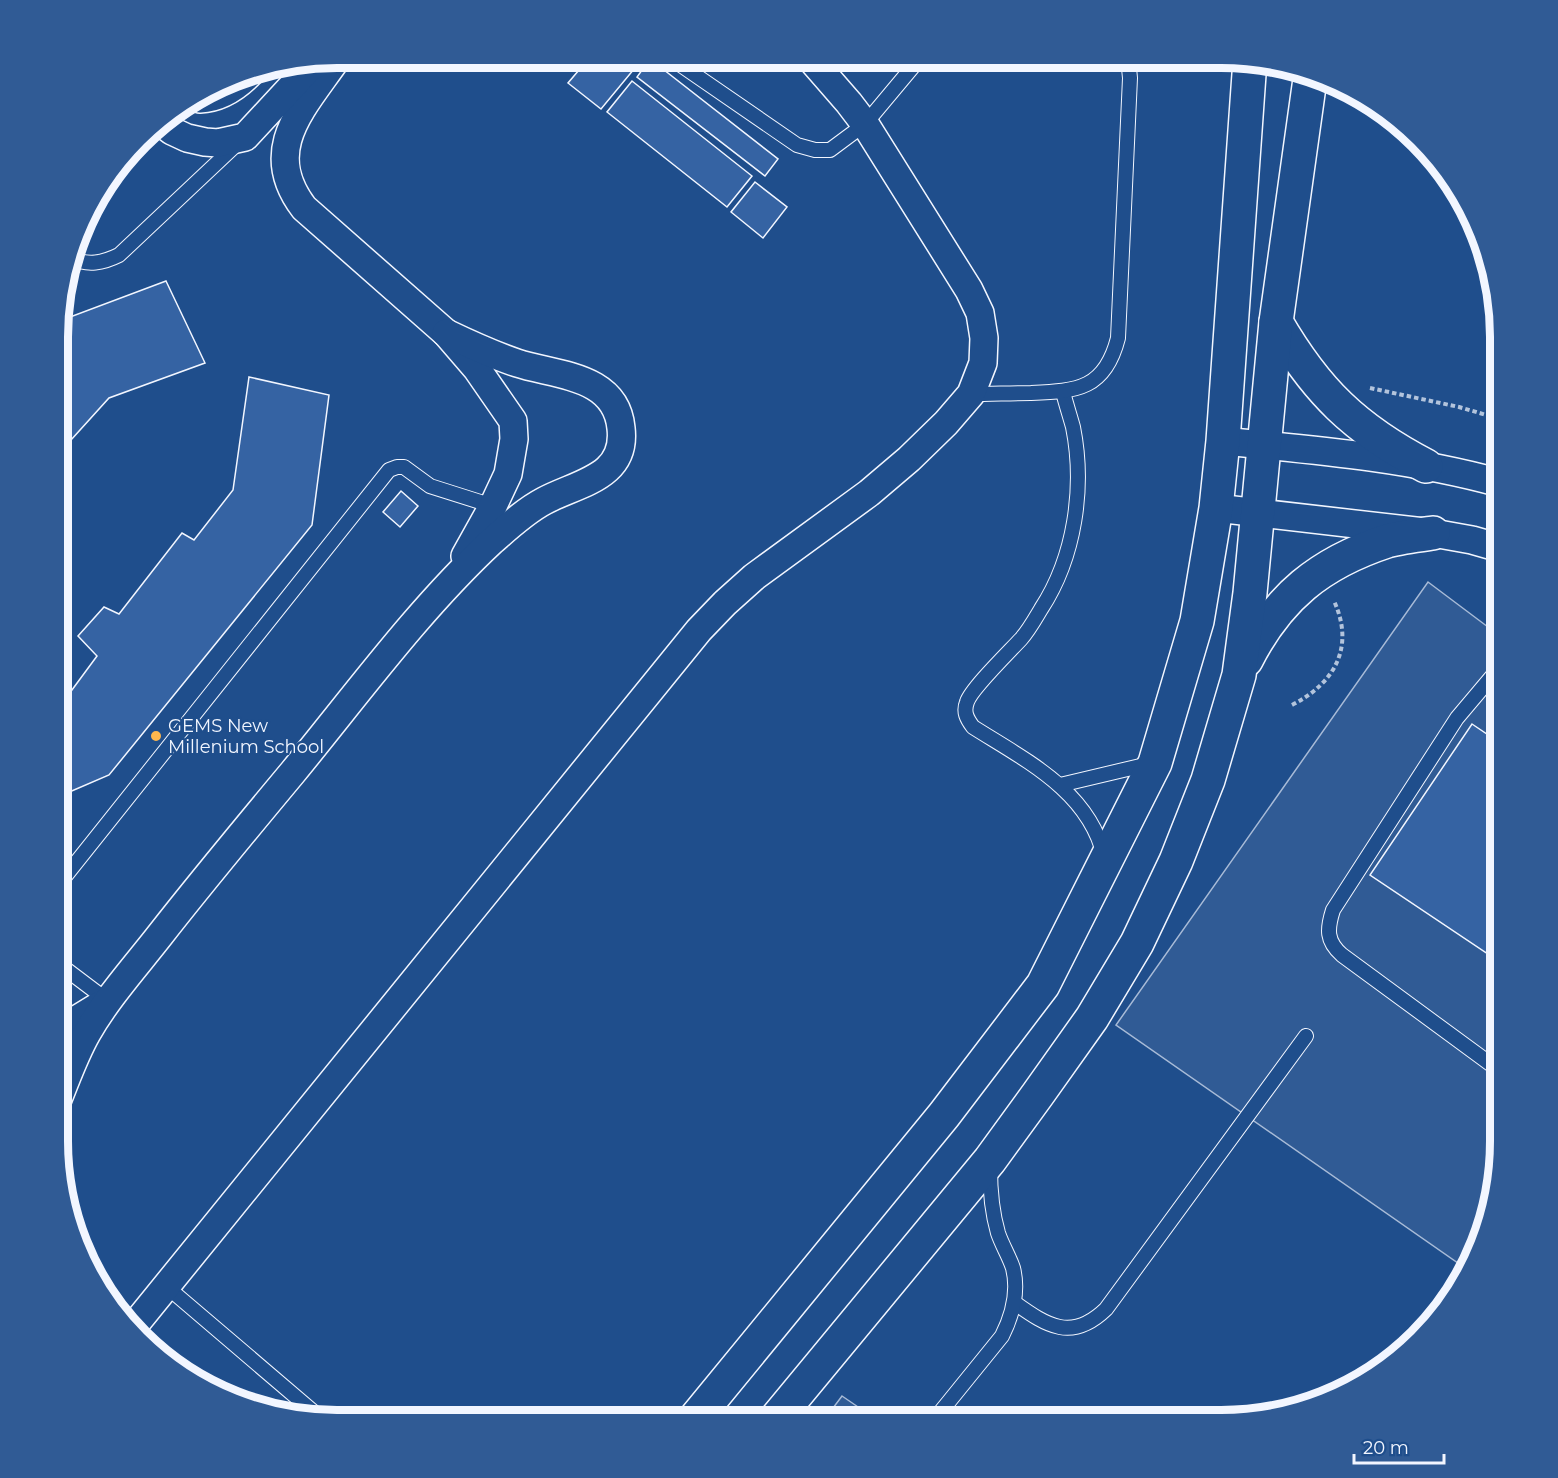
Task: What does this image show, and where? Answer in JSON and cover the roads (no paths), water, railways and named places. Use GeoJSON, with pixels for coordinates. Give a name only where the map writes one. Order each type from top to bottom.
{"type":"FeatureCollection","features":[{"type":"Feature","properties":{"kind":"street"},"geometry":{"type":"LineString","coordinates":[[331,68],[288,135],[284,166],[294,195],[304,208],[446,333],[477,369],[513,421],[514,439],[508,474],[493,507],[449,583]]}},
{"type":"Feature","properties":{"kind":"street"},"geometry":{"type":"LineString","coordinates":[[137,1322],[699,630],[754,577],[828,525],[885,480],[946,423],[971,394],[983,363],[984,338],[980,313],[969,290],[865,124],[819,68]]}},
{"type":"Feature","properties":{"kind":"street"},"geometry":{"type":"LineString","coordinates":[[168,127],[188,138],[205,142],[219,143],[245,137],[308,69]]}},
{"type":"Feature","properties":{"kind":"street"},"geometry":{"type":"LineString","coordinates":[[702,1410],[944,1114],[1043,985],[1155,763],[1197,621],[1216,508],[1223,441],[1249,69]]}},
{"type":"Feature","properties":{"kind":"street"},"geometry":{"type":"LineString","coordinates":[[783,1410],[990,1160],[1092,1018],[1137,944],[1176,861],[1208,780],[1239,675],[1250,593],[1276,322],[1310,83]]}},
{"type":"Feature","properties":{"kind":"street"},"geometry":{"type":"LineString","coordinates":[[217,95],[232,89]]}},
{"type":"Feature","properties":{"kind":"street"},"geometry":{"type":"LineString","coordinates":[[1276,322],[1301,362],[1338,407],[1375,437],[1426,466]]}},
{"type":"Feature","properties":{"kind":"street"},"geometry":{"type":"LineString","coordinates":[[68,1074],[77,1052],[108,1001],[206,877],[449,583],[515,520],[543,501],[574,486],[594,480],[609,467],[620,449],[622,429],[617,409],[605,393],[588,382],[518,363],[477,348],[446,333]]}},
{"type":"Feature","properties":{"kind":"street"},"geometry":{"type":"LineString","coordinates":[[1223,441],[1426,466],[1490,481]]}},
{"type":"Feature","properties":{"kind":"street"},"geometry":{"type":"LineString","coordinates":[[1216,508],[1432,533],[1490,545]]}},
{"type":"Feature","properties":{"kind":"street"},"geometry":{"type":"LineString","coordinates":[[1239,675],[1258,638],[1279,607],[1310,578],[1348,556],[1389,541],[1432,533]]}},
{"type":"Feature","properties":{"kind":"street"},"geometry":{"type":"LineString","coordinates":[[68,1025],[108,1001]]}},
{"type":"Feature","properties":{"kind":"lane"},"geometry":{"type":"LineString","coordinates":[[684,68],[797,145],[814,150],[830,150],[865,124],[912,68]]}},
{"type":"Feature","properties":{"kind":"lane"},"geometry":{"type":"LineString","coordinates":[[971,394],[1063,392],[1080,388],[1094,380],[1106,369],[1114,354],[1118,338],[1129,68]]}},
{"type":"Feature","properties":{"kind":"lane"},"geometry":{"type":"LineString","coordinates":[[79,261],[98,263],[119,255],[245,137]]}},
{"type":"Feature","properties":{"kind":"lane"},"geometry":{"type":"LineString","coordinates":[[1063,392],[1073,428],[1077,464],[1077,501],[1071,538],[1060,573],[1043,606],[1023,637],[969,696],[965,712],[973,727],[1032,764],[1074,798],[1087,814],[1101,845],[1105,861]]}},
{"type":"Feature","properties":{"kind":"lane"},"geometry":{"type":"LineString","coordinates":[[68,873],[389,470],[404,467],[430,486],[493,507]]}},
{"type":"Feature","properties":{"kind":"lane"},"geometry":{"type":"LineString","coordinates":[[1490,679],[1457,718],[1333,910],[1328,924],[1333,947],[1490,1064]]}},
{"type":"Feature","properties":{"kind":"lane"},"geometry":{"type":"LineString","coordinates":[[1060,785],[1155,763]]}},
{"type":"Feature","properties":{"kind":"lane"},"geometry":{"type":"LineString","coordinates":[[68,971],[108,1001]]}},
{"type":"Feature","properties":{"kind":"lane"},"geometry":{"type":"LineString","coordinates":[[1015,1303],[1040,1320],[1063,1328],[1081,1326],[1106,1309],[1306,1036]]}},
{"type":"Feature","properties":{"kind":"lane"},"geometry":{"type":"LineString","coordinates":[[942,1410],[1002,1336],[1015,1303],[1016,1285],[1012,1267],[998,1232],[993,1209],[990,1160]]}},
{"type":"Feature","properties":{"kind":"lane"},"geometry":{"type":"LineString","coordinates":[[166,1286],[310,1409]]}},
{"type":"Feature","properties":{"kind":"place","name":"GEMS New Millenium School"},"geometry":{"type":"Point","coordinates":[156,736]}}]}
